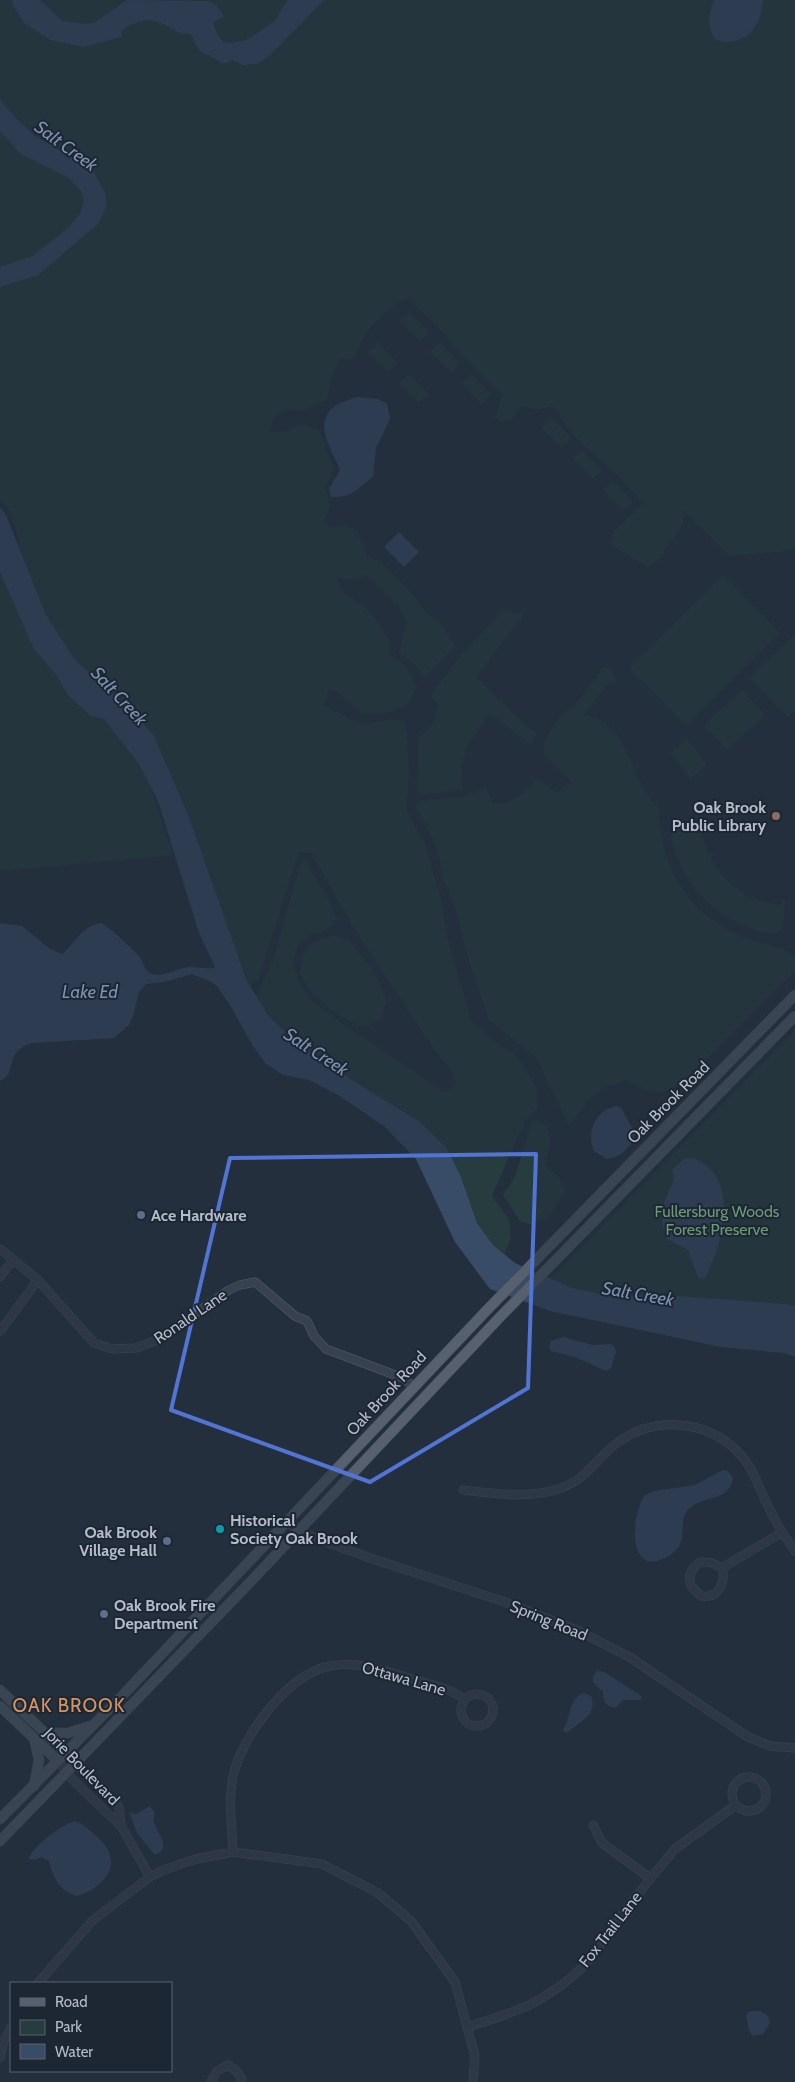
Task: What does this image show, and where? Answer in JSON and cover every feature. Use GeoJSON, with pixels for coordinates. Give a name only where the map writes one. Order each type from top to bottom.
{"type":"FeatureCollection","features":[{"type":"Feature","properties":{"kind":"main road","name":"Oak Brook Road"},"geometry":{"type":"LineString","coordinates":[[2,1818],[287,1522],[413,1386],[795,995]]}},
{"type":"Feature","properties":{"kind":"main road","name":"Oak Brook Road"},"geometry":{"type":"LineString","coordinates":[[0,1841],[68,1773],[501,1316],[795,1016]]}},
{"type":"Feature","properties":{"kind":"main road","name":"Jorie Boulevard"},"geometry":{"type":"LineString","coordinates":[[0,1690],[45,1733],[62,1757]]}},
{"type":"Feature","properties":{"kind":"main road","name":"Jorie Boulevard"},"geometry":{"type":"LineString","coordinates":[[0,1706],[34,1738],[62,1757]]}},
{"type":"Feature","properties":{"kind":"main road"},"geometry":{"type":"LineString","coordinates":[[45,1733],[68,1733],[93,1725]]}},
{"type":"Feature","properties":{"kind":"main road"},"geometry":{"type":"LineString","coordinates":[[34,1738],[39,1760],[34,1786]]}},
{"type":"Feature","properties":{"kind":"street","name":"Ronald Lane"},"geometry":{"type":"LineString","coordinates":[[0,1250],[38,1280],[94,1343],[112,1349],[136,1348],[159,1339],[229,1290],[240,1285],[255,1282],[295,1316],[307,1321],[314,1336],[326,1349],[403,1378],[413,1386]]}},
{"type":"Feature","properties":{"kind":"street"},"geometry":{"type":"LineString","coordinates":[[0,1278],[13,1260]]}},
{"type":"Feature","properties":{"kind":"street"},"geometry":{"type":"LineString","coordinates":[[0,1331],[38,1280]]}},
{"type":"Feature","properties":{"kind":"street"},"geometry":{"type":"LineString","coordinates":[[463,1490],[521,1494],[559,1489],[577,1481],[588,1473],[608,1451],[627,1437],[642,1430],[676,1424],[708,1432],[730,1445],[739,1453],[752,1471],[781,1532],[795,1550]]}},
{"type":"Feature","properties":{"kind":"street","name":"Spring Road"},"geometry":{"type":"LineString","coordinates":[[287,1522],[298,1530],[373,1559],[502,1601],[579,1632],[638,1662],[748,1737],[770,1746],[795,1748]]}},
{"type":"Feature","properties":{"kind":"street"},"geometry":{"type":"LineString","coordinates":[[722,1568],[781,1532]]}},
{"type":"Feature","properties":{"kind":"street"},"geometry":{"type":"LineString","coordinates":[[707,1562],[722,1568],[722,1584],[716,1593],[706,1596],[694,1590],[690,1573],[696,1565],[707,1562]]}},
{"type":"Feature","properties":{"kind":"street","name":"Ottawa Lane"},"geometry":{"type":"LineString","coordinates":[[233,1852],[231,1790],[239,1757],[255,1728],[269,1710],[303,1678],[330,1666],[364,1665],[451,1692],[465,1699]]}},
{"type":"Feature","properties":{"kind":"street","name":"Ottawa Lane"},"geometry":{"type":"LineString","coordinates":[[479,1694],[488,1699],[492,1708],[491,1718],[488,1722],[478,1726],[467,1724],[461,1715],[462,1704],[465,1699],[479,1694]]}},
{"type":"Feature","properties":{"kind":"street","name":"Jorie Boulevard"},"geometry":{"type":"LineString","coordinates":[[62,1757],[75,1764],[116,1802],[120,1808],[121,1826]]}},
{"type":"Feature","properties":{"kind":"street","name":"Jorie Boulevard"},"geometry":{"type":"LineString","coordinates":[[62,1757],[68,1773],[121,1826],[150,1877]]}},
{"type":"Feature","properties":{"kind":"street"},"geometry":{"type":"LineString","coordinates":[[750,1776],[760,1780],[764,1785],[767,1796],[761,1806],[751,1811],[740,1809],[736,1805],[732,1795],[733,1789],[739,1780],[750,1776]]}},
{"type":"Feature","properties":{"kind":"street","name":"Fox Trail Lane"},"geometry":{"type":"LineString","coordinates":[[467,2027],[521,2010],[555,1990],[585,1965],[650,1878],[678,1846],[736,1805]]}},
{"type":"Feature","properties":{"kind":"street"},"geometry":{"type":"LineString","coordinates":[[593,1825],[602,1843],[650,1878]]}},
{"type":"Feature","properties":{"kind":"street"},"geometry":{"type":"LineString","coordinates":[[39,1982],[93,1920],[150,1877],[196,1859],[233,1852],[322,1864],[378,1893],[411,1921],[455,1982],[475,2056],[473,2082]]}},
{"type":"Feature","properties":{"kind":"street"},"geometry":{"type":"LineString","coordinates":[[0,2058],[3,2043],[10,2029]]}},
{"type":"Feature","properties":{"kind":"street"},"geometry":{"type":"LineString","coordinates":[[211,2082],[217,2071],[228,2065],[239,2074],[242,2082]]}},
{"type":"Feature","properties":{"kind":"highlighted area"},"geometry":{"type":"Polygon","coordinates":[[[536,1154],[528,1388],[370,1482],[171,1410],[230,1158],[536,1154]]]}},
{"type":"Feature","properties":{"kind":"green space"},"geometry":{"type":"Polygon","coordinates":[[[0,0],[795,0],[795,550],[730,556],[684,511],[683,524],[657,561],[648,566],[613,547],[611,542],[614,531],[643,504],[634,492],[573,434],[558,410],[550,406],[538,410],[522,406],[512,419],[501,422],[495,418],[502,394],[408,298],[389,309],[378,319],[368,330],[353,358],[350,360],[341,358],[331,377],[327,400],[304,410],[286,409],[274,417],[269,432],[282,432],[302,425],[319,430],[334,468],[325,488],[331,505],[323,523],[330,527],[344,525],[357,531],[367,555],[380,561],[402,583],[426,611],[442,625],[455,646],[424,677],[417,667],[399,653],[406,622],[399,607],[367,575],[355,580],[336,577],[340,589],[371,613],[391,643],[390,655],[406,666],[417,687],[408,704],[388,713],[361,713],[336,691],[329,689],[324,705],[349,719],[366,724],[385,720],[404,720],[407,735],[409,773],[406,809],[424,842],[440,896],[448,940],[471,1020],[493,1040],[518,1057],[537,1089],[538,1107],[526,1119],[492,1196],[509,1219],[511,1239],[504,1254],[493,1245],[477,1223],[461,1177],[447,1147],[420,1122],[357,1084],[295,1042],[267,1014],[256,996],[273,961],[299,868],[305,860],[327,896],[337,919],[330,927],[310,935],[296,949],[294,966],[296,974],[310,999],[344,1025],[445,1092],[457,1084],[451,1069],[433,1048],[354,928],[311,853],[299,851],[258,980],[250,986],[233,946],[189,817],[154,736],[129,708],[75,660],[46,615],[22,554],[11,513],[0,500],[0,0]]]}},
{"type":"Feature","properties":{"kind":"green space"},"geometry":{"type":"Polygon","coordinates":[[[409,312],[429,332],[420,341],[400,321],[409,312]]]}},
{"type":"Feature","properties":{"kind":"green space"},"geometry":{"type":"Polygon","coordinates":[[[378,343],[398,363],[388,372],[368,352],[378,343]]]}},
{"type":"Feature","properties":{"kind":"green space"},"geometry":{"type":"Polygon","coordinates":[[[440,343],[460,363],[451,372],[430,352],[440,343]]]}},
{"type":"Feature","properties":{"kind":"green space"},"geometry":{"type":"Polygon","coordinates":[[[409,374],[429,394],[419,403],[399,383],[409,374]]]}},
{"type":"Feature","properties":{"kind":"green space"},"geometry":{"type":"Polygon","coordinates":[[[471,374],[491,394],[482,404],[462,383],[471,374]]]}},
{"type":"Feature","properties":{"kind":"green space"},"geometry":{"type":"Polygon","coordinates":[[[551,418],[571,438],[562,448],[541,428],[551,418]]]}},
{"type":"Feature","properties":{"kind":"green space"},"geometry":{"type":"Polygon","coordinates":[[[582,450],[602,470],[593,479],[573,459],[582,450]]]}},
{"type":"Feature","properties":{"kind":"green space"},"geometry":{"type":"Polygon","coordinates":[[[613,481],[633,501],[623,510],[603,490],[613,481]]]}},
{"type":"Feature","properties":{"kind":"green space"},"geometry":{"type":"Polygon","coordinates":[[[0,557],[110,721],[143,765],[173,855],[0,871],[0,557]]]}},
{"type":"Feature","properties":{"kind":"green space"},"geometry":{"type":"Polygon","coordinates":[[[723,575],[780,633],[686,726],[629,668],[723,575]]]}},
{"type":"Feature","properties":{"kind":"green space"},"geometry":{"type":"Polygon","coordinates":[[[503,610],[524,615],[476,677],[536,735],[531,744],[490,714],[468,744],[461,767],[463,790],[417,795],[419,737],[431,727],[439,705],[431,695],[460,656],[503,610]]]}},
{"type":"Feature","properties":{"kind":"green space"},"geometry":{"type":"Polygon","coordinates":[[[795,634],[795,710],[788,717],[750,678],[795,634]]]}},
{"type":"Feature","properties":{"kind":"green space"},"geometry":{"type":"Polygon","coordinates":[[[602,668],[610,669],[615,681],[613,684],[609,682],[585,714],[604,722],[614,732],[621,741],[646,793],[652,802],[659,803],[660,825],[664,846],[670,865],[679,883],[704,914],[721,926],[741,936],[789,951],[795,955],[795,971],[684,1081],[669,1090],[656,1092],[627,1080],[616,1083],[593,1096],[569,1126],[536,1057],[489,1020],[467,955],[455,907],[444,881],[439,855],[424,820],[415,806],[420,801],[462,797],[486,788],[493,804],[501,804],[518,797],[537,779],[557,792],[571,781],[544,754],[544,741],[565,712],[575,706],[602,668]]]}},
{"type":"Feature","properties":{"kind":"green space"},"geometry":{"type":"Polygon","coordinates":[[[742,690],[765,715],[727,750],[704,725],[742,690]]]}},
{"type":"Feature","properties":{"kind":"green space"},"geometry":{"type":"Polygon","coordinates":[[[687,739],[707,765],[690,778],[670,753],[687,739]]]}},
{"type":"Feature","properties":{"kind":"green space"},"geometry":{"type":"Polygon","coordinates":[[[704,823],[706,825],[700,827],[708,854],[715,852],[710,857],[731,884],[758,900],[781,905],[782,899],[785,900],[783,927],[778,933],[756,930],[730,919],[708,902],[690,881],[675,851],[672,831],[679,825],[704,823]]]}},
{"type":"Feature","properties":{"kind":"green space"},"geometry":{"type":"Polygon","coordinates":[[[336,936],[351,942],[372,970],[381,986],[386,1002],[382,1018],[370,1025],[357,1025],[332,1011],[309,990],[300,974],[302,957],[310,944],[336,936]]]}},
{"type":"Feature","properties":{"kind":"green space","name":"Fullersburg Woods Forest Preserve"},"geometry":{"type":"Polygon","coordinates":[[[795,1030],[795,1306],[651,1294],[617,1297],[572,1288],[550,1279],[795,1030]]]}},
{"type":"Feature","properties":{"kind":"green space"},"geometry":{"type":"Polygon","coordinates":[[[532,1120],[540,1121],[548,1130],[550,1136],[546,1164],[551,1172],[558,1176],[565,1190],[551,1215],[532,1225],[520,1221],[503,1195],[515,1177],[532,1120]]]}},
{"type":"Feature","properties":{"kind":"water"},"geometry":{"type":"Polygon","coordinates":[[[12,0],[40,0],[62,21],[86,24],[94,23],[127,0],[207,1],[216,5],[223,15],[223,17],[214,22],[214,27],[223,42],[240,42],[252,37],[276,20],[288,0],[324,0],[270,55],[257,64],[243,65],[232,60],[227,63],[220,63],[215,58],[201,52],[190,34],[181,33],[150,20],[144,20],[122,30],[121,37],[84,47],[51,40],[24,23],[12,0]]]}},
{"type":"Feature","properties":{"kind":"water"},"geometry":{"type":"Polygon","coordinates":[[[714,0],[763,0],[761,14],[756,26],[742,39],[725,42],[715,39],[709,24],[714,0]]]}},
{"type":"Feature","properties":{"kind":"water"},"geometry":{"type":"Polygon","coordinates":[[[0,99],[14,116],[35,136],[66,156],[76,158],[92,169],[105,192],[107,205],[99,223],[38,275],[0,287],[0,267],[33,256],[68,228],[80,214],[84,202],[81,191],[69,178],[21,154],[0,131],[0,99]]]}},
{"type":"Feature","properties":{"kind":"water"},"geometry":{"type":"Polygon","coordinates":[[[357,397],[378,399],[387,404],[390,419],[376,448],[373,476],[349,494],[331,497],[329,489],[340,470],[326,437],[325,420],[328,413],[335,406],[357,397]]]}},
{"type":"Feature","properties":{"kind":"water","name":"Lake Ed"},"geometry":{"type":"Polygon","coordinates":[[[0,507],[6,515],[46,615],[75,660],[129,708],[154,736],[189,817],[246,979],[267,1014],[295,1042],[420,1122],[447,1148],[461,1177],[477,1223],[493,1245],[515,1263],[572,1288],[617,1297],[651,1294],[795,1306],[795,1357],[784,1353],[721,1347],[550,1311],[490,1289],[455,1242],[416,1159],[384,1126],[338,1095],[309,1080],[283,1075],[265,1063],[217,986],[192,974],[164,982],[146,984],[139,992],[129,1025],[114,1038],[32,1043],[23,1047],[14,1057],[9,1073],[0,1081],[0,923],[22,926],[50,949],[62,954],[84,931],[95,924],[102,923],[140,957],[145,968],[150,973],[159,975],[188,967],[215,967],[199,933],[158,801],[139,764],[104,719],[91,716],[68,695],[55,673],[34,649],[0,572],[0,507]]]}},
{"type":"Feature","properties":{"kind":"water"},"geometry":{"type":"Polygon","coordinates":[[[399,532],[419,552],[404,567],[384,547],[399,532]]]}},
{"type":"Feature","properties":{"kind":"water"},"geometry":{"type":"Polygon","coordinates":[[[617,1106],[622,1109],[635,1134],[631,1144],[625,1151],[607,1159],[594,1151],[591,1136],[592,1129],[594,1123],[603,1112],[617,1106]]]}},
{"type":"Feature","properties":{"kind":"water"},"geometry":{"type":"Polygon","coordinates":[[[692,1158],[706,1165],[716,1176],[724,1203],[721,1234],[717,1249],[703,1279],[698,1277],[688,1250],[667,1239],[662,1224],[663,1205],[674,1179],[672,1170],[684,1159],[692,1158]]]}},
{"type":"Feature","properties":{"kind":"water"},"geometry":{"type":"Polygon","coordinates":[[[564,1337],[592,1345],[611,1344],[616,1352],[611,1368],[606,1371],[575,1357],[551,1351],[549,1348],[551,1341],[564,1337]]]}},
{"type":"Feature","properties":{"kind":"water"},"geometry":{"type":"Polygon","coordinates":[[[723,1470],[728,1471],[733,1478],[731,1485],[722,1494],[691,1507],[684,1519],[682,1539],[674,1552],[665,1558],[652,1562],[644,1559],[638,1551],[635,1541],[635,1529],[644,1496],[654,1491],[695,1485],[723,1470]]]}},
{"type":"Feature","properties":{"kind":"water"},"geometry":{"type":"Polygon","coordinates":[[[598,1670],[606,1673],[642,1698],[640,1700],[623,1700],[615,1708],[608,1706],[604,1699],[603,1690],[600,1690],[593,1682],[593,1676],[598,1670]]]}},
{"type":"Feature","properties":{"kind":"water"},"geometry":{"type":"Polygon","coordinates":[[[583,1693],[591,1696],[593,1703],[590,1713],[567,1733],[564,1732],[563,1730],[572,1704],[583,1693]]]}},
{"type":"Feature","properties":{"kind":"water"},"geometry":{"type":"Polygon","coordinates":[[[150,1806],[155,1813],[153,1821],[163,1841],[163,1849],[158,1854],[154,1854],[137,1833],[129,1812],[136,1814],[150,1806]]]}},
{"type":"Feature","properties":{"kind":"water"},"geometry":{"type":"Polygon","coordinates":[[[75,1821],[85,1826],[104,1843],[111,1862],[110,1870],[98,1885],[77,1896],[61,1887],[52,1872],[49,1861],[42,1857],[34,1860],[29,1859],[41,1842],[75,1821]]]}},
{"type":"Feature","properties":{"kind":"water"},"geometry":{"type":"Polygon","coordinates":[[[750,2011],[760,2011],[768,2016],[770,2023],[763,2034],[753,2036],[749,2031],[746,2015],[750,2011]]]}},
{"type":"Feature","properties":{"kind":"place","name":"Oak Brook Public Library"},"geometry":{"type":"Point","coordinates":[776,816]}},
{"type":"Feature","properties":{"kind":"place","name":"Ace Hardware"},"geometry":{"type":"Point","coordinates":[141,1215]}},
{"type":"Feature","properties":{"kind":"place","name":"Historical Society Oak Brook"},"geometry":{"type":"Point","coordinates":[220,1529]}},
{"type":"Feature","properties":{"kind":"place","name":"Oak Brook Village Hall"},"geometry":{"type":"Point","coordinates":[167,1541]}},
{"type":"Feature","properties":{"kind":"place","name":"Oak Brook Fire Department"},"geometry":{"type":"Point","coordinates":[104,1614]}},
{"type":"Feature","properties":{"kind":"district","name":"OAK BROOK"},"geometry":{"type":"Point","coordinates":[69,1705]}},
{"type":"Feature","properties":{"kind":"water label","name":"Salt Creek"},"geometry":{"type":"Point","coordinates":[66,146]}},
{"type":"Feature","properties":{"kind":"water label","name":"Salt Creek"},"geometry":{"type":"Point","coordinates":[119,696]}},
{"type":"Feature","properties":{"kind":"water label","name":"Salt Creek"},"geometry":{"type":"Point","coordinates":[316,1052]}},
{"type":"Feature","properties":{"kind":"water label","name":"Salt Creek"},"geometry":{"type":"Point","coordinates":[638,1294]}}]}
